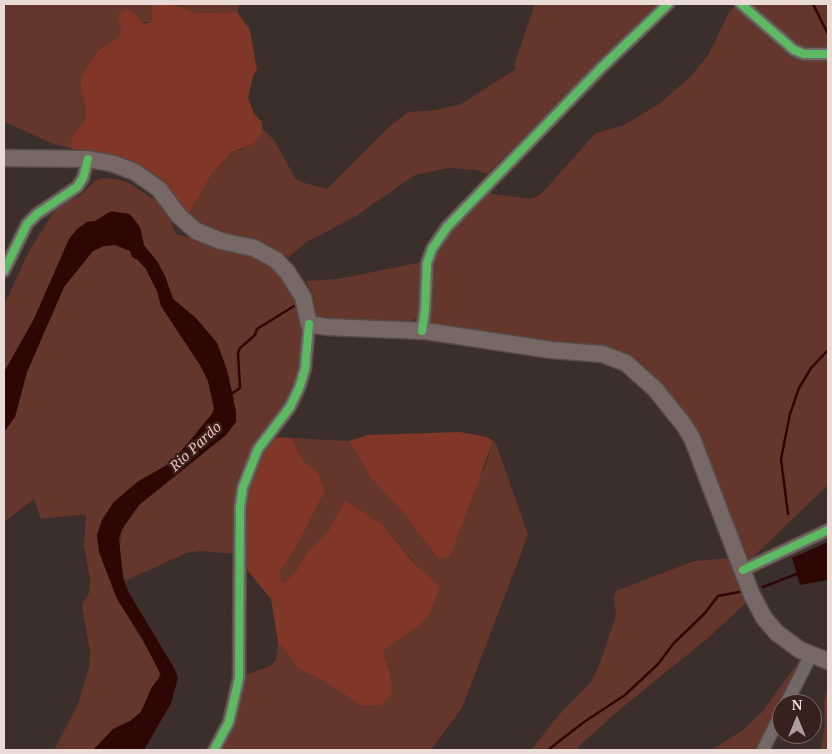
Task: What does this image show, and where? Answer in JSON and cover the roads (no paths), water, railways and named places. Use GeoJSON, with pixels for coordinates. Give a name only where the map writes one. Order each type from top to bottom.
{"type":"FeatureCollection","features":[{"type":"Feature","properties":{"kind":"main road"},"geometry":{"type":"LineString","coordinates":[[4,158],[88,159],[125,167],[145,178],[159,190],[184,222],[196,231],[221,241],[254,248],[276,260],[288,273],[303,297],[309,324],[422,331],[551,350],[602,354],[620,360],[633,368],[655,390],[684,425],[692,438],[758,610],[770,626],[790,643],[811,655],[828,661]]}},
{"type":"Feature","properties":{"kind":"street"},"geometry":{"type":"LineString","coordinates":[[422,331],[425,310],[426,263],[441,234],[491,180],[668,4]]}},
{"type":"Feature","properties":{"kind":"street"},"geometry":{"type":"LineString","coordinates":[[740,4],[794,50],[804,54],[828,54]]}},
{"type":"Feature","properties":{"kind":"street"},"geometry":{"type":"LineString","coordinates":[[4,271],[27,224],[37,214],[81,183],[88,159]]}},
{"type":"Feature","properties":{"kind":"street"},"geometry":{"type":"LineString","coordinates":[[214,750],[229,722],[240,678],[240,507],[243,487],[258,449],[290,407],[300,388],[305,369],[309,324]]}},
{"type":"Feature","properties":{"kind":"street"},"geometry":{"type":"LineString","coordinates":[[747,582],[828,530]]}},
{"type":"Feature","properties":{"kind":"street"},"geometry":{"type":"LineString","coordinates":[[791,694],[811,655]]}},
{"type":"Feature","properties":{"kind":"street"},"geometry":{"type":"LineString","coordinates":[[763,750],[772,732]]}},
{"type":"Feature","properties":{"kind":"water"},"geometry":{"type":"Polygon","coordinates":[[[103,220],[125,225],[131,230],[157,261],[165,276],[173,299],[196,318],[217,343],[227,370],[236,412],[236,422],[226,435],[139,505],[122,529],[119,539],[123,578],[129,593],[174,668],[178,678],[171,703],[144,750],[93,750],[113,729],[130,721],[141,712],[152,687],[161,675],[142,638],[117,599],[99,552],[97,535],[102,520],[113,503],[137,482],[172,462],[212,414],[214,408],[208,381],[200,365],[161,306],[157,291],[146,269],[130,251],[115,245],[104,246],[93,251],[64,287],[27,372],[15,417],[4,432],[4,372],[34,319],[69,239],[77,229],[87,222],[103,220]]]}},
{"type":"Feature","properties":{"kind":"water"},"geometry":{"type":"Polygon","coordinates":[[[828,542],[828,580],[800,585],[792,558],[828,542]]]}},
{"type":"Feature","properties":{"kind":"waterway"},"geometry":{"type":"LineString","coordinates":[[813,4],[828,34]]}},
{"type":"Feature","properties":{"kind":"waterway","name":"Rio Pardo"},"geometry":{"type":"LineString","coordinates":[[93,231],[112,219],[126,221],[133,230],[138,252]]}},
{"type":"Feature","properties":{"kind":"waterway"},"geometry":{"type":"LineString","coordinates":[[230,395],[240,388],[238,353],[240,348],[255,335],[257,329],[294,306]]}},
{"type":"Feature","properties":{"kind":"waterway"},"geometry":{"type":"LineString","coordinates":[[788,514],[781,459],[790,414],[799,388],[811,368],[828,350]]}},
{"type":"Feature","properties":{"kind":"waterway"},"geometry":{"type":"LineString","coordinates":[[763,587],[799,573]]}},
{"type":"Feature","properties":{"kind":"waterway"},"geometry":{"type":"LineString","coordinates":[[548,750],[584,722],[625,695],[658,664],[674,643],[705,613],[718,596],[744,591]]}}]}
